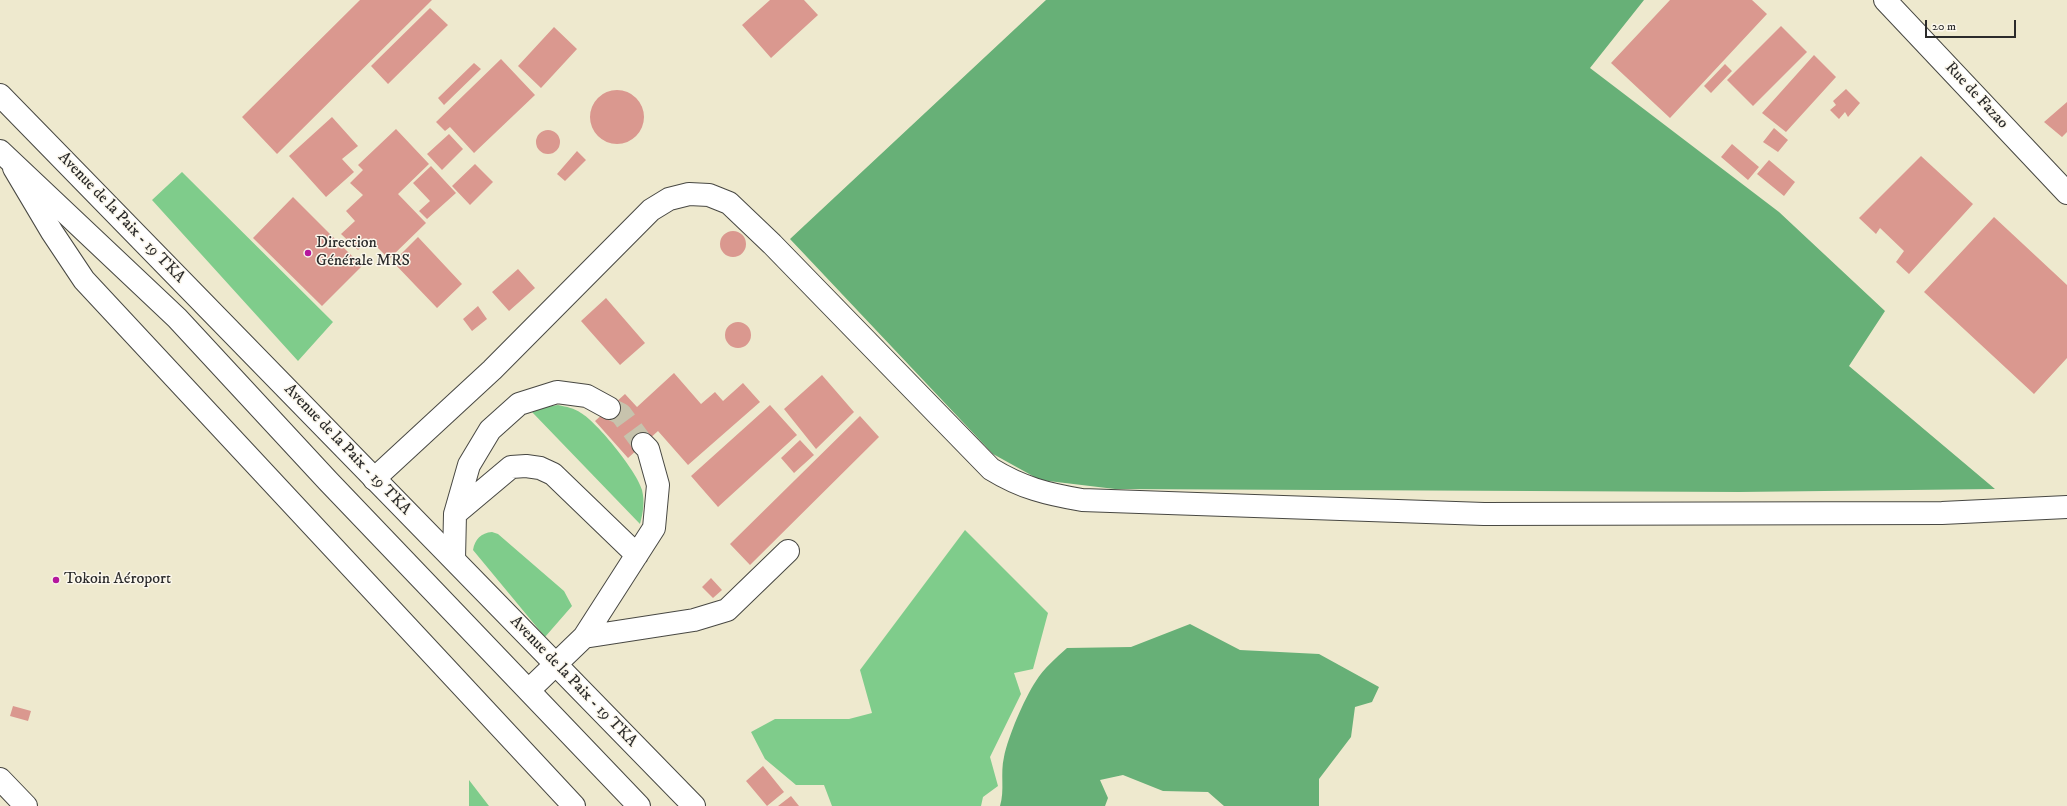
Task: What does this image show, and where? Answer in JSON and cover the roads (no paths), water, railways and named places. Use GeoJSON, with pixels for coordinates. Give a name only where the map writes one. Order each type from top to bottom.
{"type":"FeatureCollection","features":[{"type":"Feature","properties":{"kind":"main road","name":"Rue de Fazao"},"geometry":{"type":"LineString","coordinates":[[1885,0],[2067,193]]}},
{"type":"Feature","properties":{"kind":"main road","name":"Avenue de la Paix - 19 TKA"},"geometry":{"type":"LineString","coordinates":[[0,95],[694,806]]}},
{"type":"Feature","properties":{"kind":"main road"},"geometry":{"type":"LineString","coordinates":[[4,155],[177,318],[328,481],[528,690],[632,803]]}},
{"type":"Feature","properties":{"kind":"main road"},"geometry":{"type":"LineString","coordinates":[[4,155],[84,280],[574,806]]}},
{"type":"Feature","properties":{"kind":"main road"},"geometry":{"type":"LineString","coordinates":[[374,478],[492,370],[651,210],[669,199],[689,194],[709,195],[729,203],[772,244],[991,469],[1013,482],[1059,496],[1082,500],[1484,514],[1942,514],[2067,506]]}},
{"type":"Feature","properties":{"kind":"main road"},"geometry":{"type":"LineString","coordinates":[[454,559],[455,514],[469,465],[490,430],[519,404],[556,392],[587,396],[610,408]]}},
{"type":"Feature","properties":{"kind":"main road"},"geometry":{"type":"LineString","coordinates":[[528,690],[584,637],[654,528],[658,485],[648,449],[644,444]]}},
{"type":"Feature","properties":{"kind":"main road"},"geometry":{"type":"LineString","coordinates":[[455,514],[512,467],[526,466],[540,468],[553,474],[637,555]]}},
{"type":"Feature","properties":{"kind":"main road"},"geometry":{"type":"LineString","coordinates":[[584,637],[694,620],[726,610],[788,551]]}},
{"type":"Feature","properties":{"kind":"main road"},"geometry":{"type":"LineString","coordinates":[[0,779],[26,806]]}},
{"type":"Feature","properties":{"kind":"tunnel"},"geometry":{"type":"LineString","coordinates":[[609,408],[621,414],[643,444]]}},
{"type":"Feature","properties":{"kind":"place","name":"Direction Générale MRS"},"geometry":{"type":"Point","coordinates":[308,253]}},
{"type":"Feature","properties":{"kind":"place","name":"Tokoin Aéroport"},"geometry":{"type":"Point","coordinates":[56,580]}}]}
